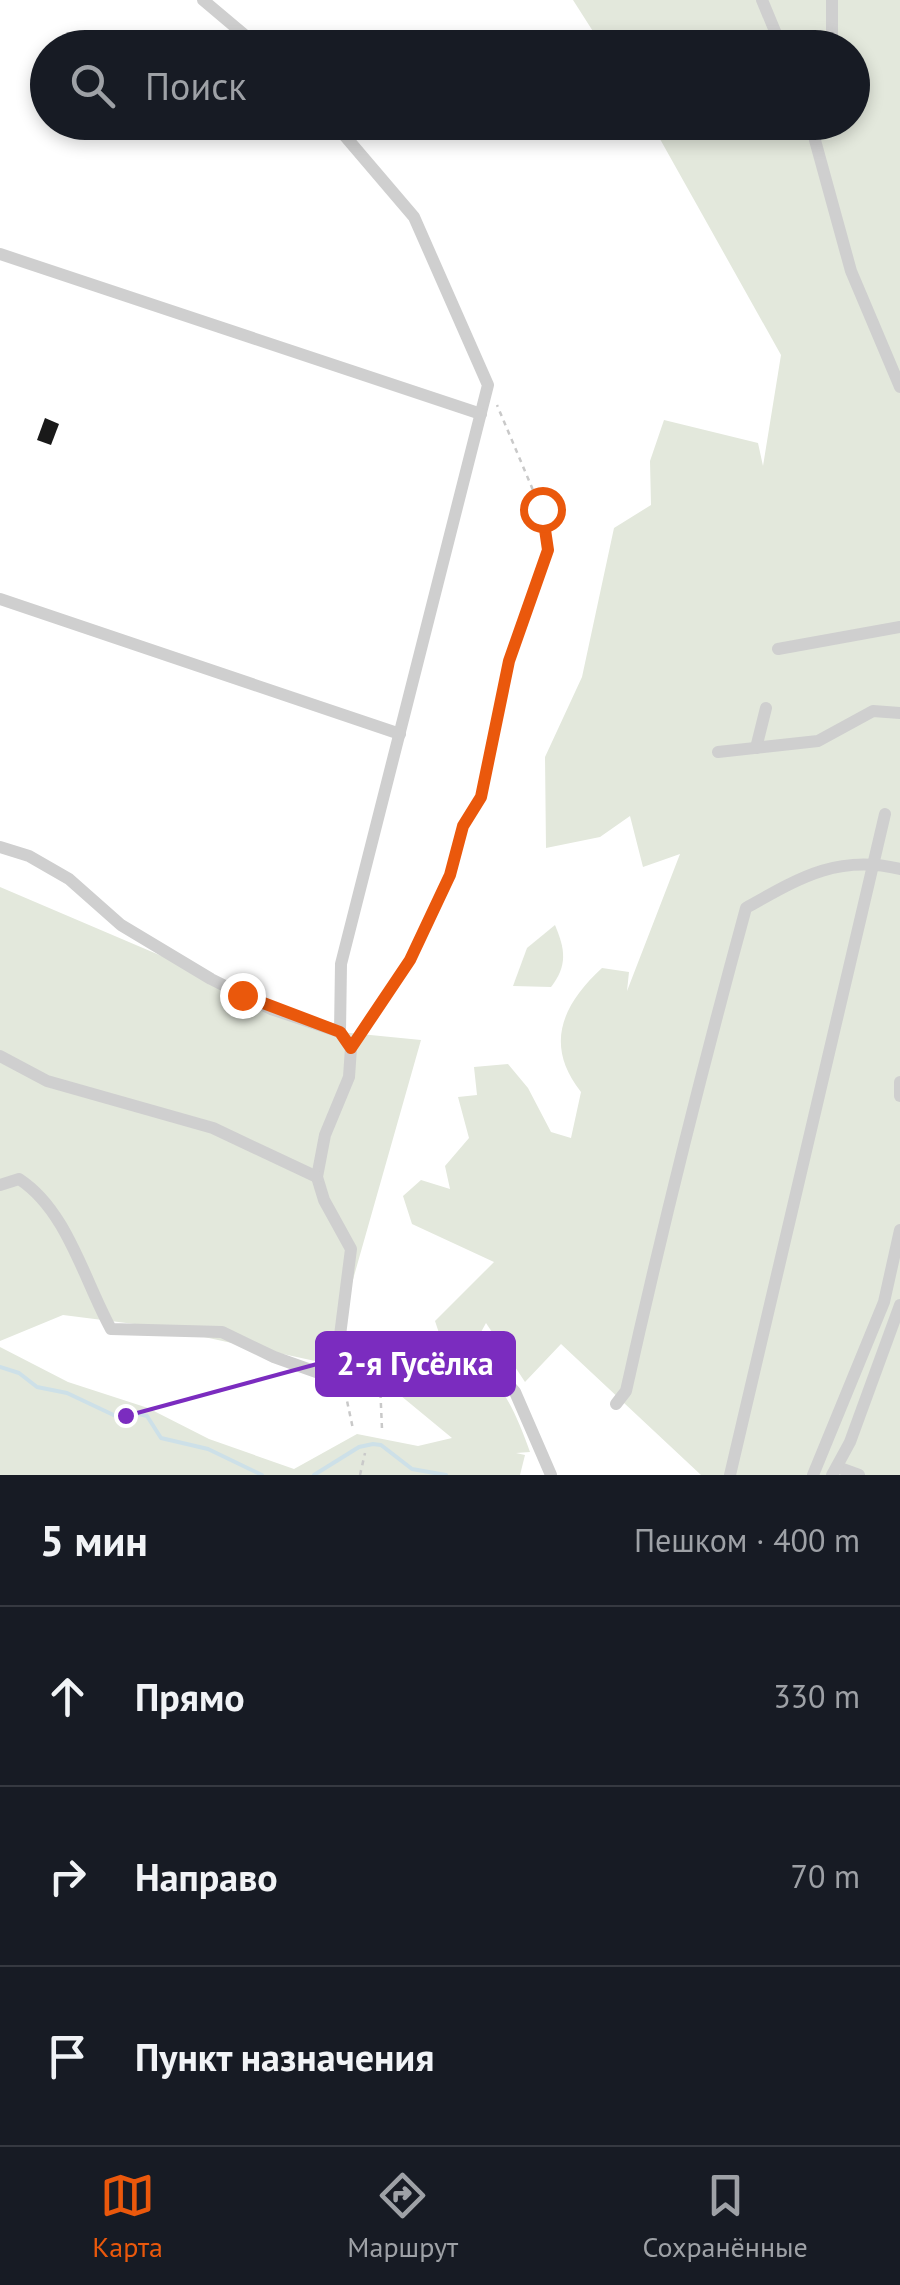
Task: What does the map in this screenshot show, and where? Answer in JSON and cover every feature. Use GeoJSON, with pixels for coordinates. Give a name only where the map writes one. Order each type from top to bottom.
{"type":"FeatureCollection","features":[{"type":"Feature","properties":{"kind":"street"},"geometry":{"type":"LineString","coordinates":[[203,0],[239,30]]}},
{"type":"Feature","properties":{"kind":"street"},"geometry":{"type":"LineString","coordinates":[[762,0],[774,30]]}},
{"type":"Feature","properties":{"kind":"street"},"geometry":{"type":"LineString","coordinates":[[832,0],[832,30]]}},
{"type":"Feature","properties":{"kind":"street"},"geometry":{"type":"LineString","coordinates":[[344,1370],[338,1351],[351,1249],[324,1200],[317,1178],[325,1135],[349,1077],[351,1048],[340,1032],[341,964],[488,385],[414,217],[348,140]]}},
{"type":"Feature","properties":{"kind":"street"},"geometry":{"type":"LineString","coordinates":[[819,140],[851,270],[899,380]]}},
{"type":"Feature","properties":{"kind":"street"},"geometry":{"type":"LineString","coordinates":[[0,254],[481,414]]}},
{"type":"Feature","properties":{"kind":"street"},"geometry":{"type":"LineString","coordinates":[[0,599],[400,734]]}},
{"type":"Feature","properties":{"kind":"street"},"geometry":{"type":"LineString","coordinates":[[778,649],[900,627]]}},
{"type":"Feature","properties":{"kind":"street"},"geometry":{"type":"LineString","coordinates":[[756,748],[766,708]]}},
{"type":"Feature","properties":{"kind":"street"},"geometry":{"type":"LineString","coordinates":[[718,752],[818,740],[873,712],[900,713]]}},
{"type":"Feature","properties":{"kind":"street"},"geometry":{"type":"LineString","coordinates":[[730,1475],[885,814]]}},
{"type":"Feature","properties":{"kind":"street"},"geometry":{"type":"LineString","coordinates":[[0,846],[29,856],[69,879],[121,924],[212,979],[271,1009],[340,1032]]}},
{"type":"Feature","properties":{"kind":"street"},"geometry":{"type":"LineString","coordinates":[[616,1404],[626,1391],[656,1276],[656,1242],[667,1221],[695,1096],[746,908],[822,867],[873,862],[900,870]]}},
{"type":"Feature","properties":{"kind":"street"},"geometry":{"type":"LineString","coordinates":[[0,1056],[46,1081],[213,1128],[317,1178]]}},
{"type":"Feature","properties":{"kind":"street"},"geometry":{"type":"LineString","coordinates":[[900,1082],[900,1096]]}},
{"type":"Feature","properties":{"kind":"street"},"geometry":{"type":"LineString","coordinates":[[0,1185],[20,1179],[37,1190],[47,1210],[70,1237],[111,1330],[222,1332],[274,1358],[322,1374],[344,1370],[374,1374],[422,1354],[455,1348],[490,1363],[516,1392],[551,1475]]}},
{"type":"Feature","properties":{"kind":"street"},"geometry":{"type":"LineString","coordinates":[[813,1475],[884,1302],[900,1230]]}},
{"type":"Feature","properties":{"kind":"street"},"geometry":{"type":"LineString","coordinates":[[858,1475],[834,1471],[850,1442],[900,1306],[884,1302]]}},
{"type":"Feature","properties":{"kind":"path"},"geometry":{"type":"LineString","coordinates":[[351,1048],[410,960],[450,875],[463,826],[481,797],[509,661],[548,550],[542,509],[488,385]]}},
{"type":"Feature","properties":{"kind":"path"},"geometry":{"type":"LineString","coordinates":[[344,1370],[344,1398],[353,1430]]}},
{"type":"Feature","properties":{"kind":"path"},"geometry":{"type":"LineString","coordinates":[[374,1374],[380,1381],[382,1429]]}},
{"type":"Feature","properties":{"kind":"path"},"geometry":{"type":"LineString","coordinates":[[360,1475],[364,1453]]}},
{"type":"Feature","properties":{"kind":"shaded area"},"geometry":{"type":"Polygon","coordinates":[[[573,0],[900,0],[900,1475],[701,1475],[561,1344],[525,1382],[486,1323],[469,1354],[507,1398],[519,1424],[530,1452],[516,1453],[525,1455],[520,1475],[0,1475],[0,1347],[68,1382],[148,1408],[209,1439],[294,1469],[357,1434],[418,1446],[452,1438],[389,1386],[397,1364],[443,1345],[435,1321],[494,1262],[412,1224],[403,1196],[421,1180],[450,1189],[445,1166],[469,1138],[458,1097],[477,1095],[474,1067],[508,1064],[528,1088],[551,1132],[571,1138],[581,1092],[563,1058],[561,1042],[568,1011],[602,968],[629,972],[627,991],[680,854],[643,867],[630,816],[600,837],[546,848],[545,757],[582,677],[614,528],[651,505],[650,461],[664,420],[758,443],[763,466],[781,355],[661,140],[870,140],[870,30],[592,30],[573,0]]]}},
{"type":"Feature","properties":{"kind":"shaded area"},"geometry":{"type":"Polygon","coordinates":[[[0,887],[340,1032],[421,1040],[329,1364],[158,1327],[63,1315],[0,1341],[0,887]]]}},
{"type":"Feature","properties":{"kind":"shaded area"},"geometry":{"type":"Polygon","coordinates":[[[555,925],[563,957],[551,987],[513,986],[527,948],[555,925]]]}},
{"type":"Feature","properties":{"kind":"building"},"geometry":{"type":"Polygon","coordinates":[[[45,418],[59,424],[51,445],[37,440],[45,418]]]}},
{"type":"Feature","properties":{"kind":"waterway"},"geometry":{"type":"LineString","coordinates":[[0,1367],[19,1373],[37,1387],[67,1393],[122,1419],[135,1413],[147,1416],[161,1438],[208,1449],[262,1475]]}},
{"type":"Feature","properties":{"kind":"waterway"},"geometry":{"type":"LineString","coordinates":[[314,1475],[359,1447],[373,1444],[381,1445],[412,1469],[446,1475]]}},
{"type":"Feature","properties":{"kind":"place","name":"2-я Гусёлка"},"geometry":{"type":"Point","coordinates":[126,1416]}},
{"type":"Feature","properties":{"kind":"route"},"geometry":{"type":"LineString","coordinates":[[242,995],[340,1032],[351,1048],[410,960],[450,875],[463,826],[481,797],[509,661],[548,550],[542,509]]}}]}
